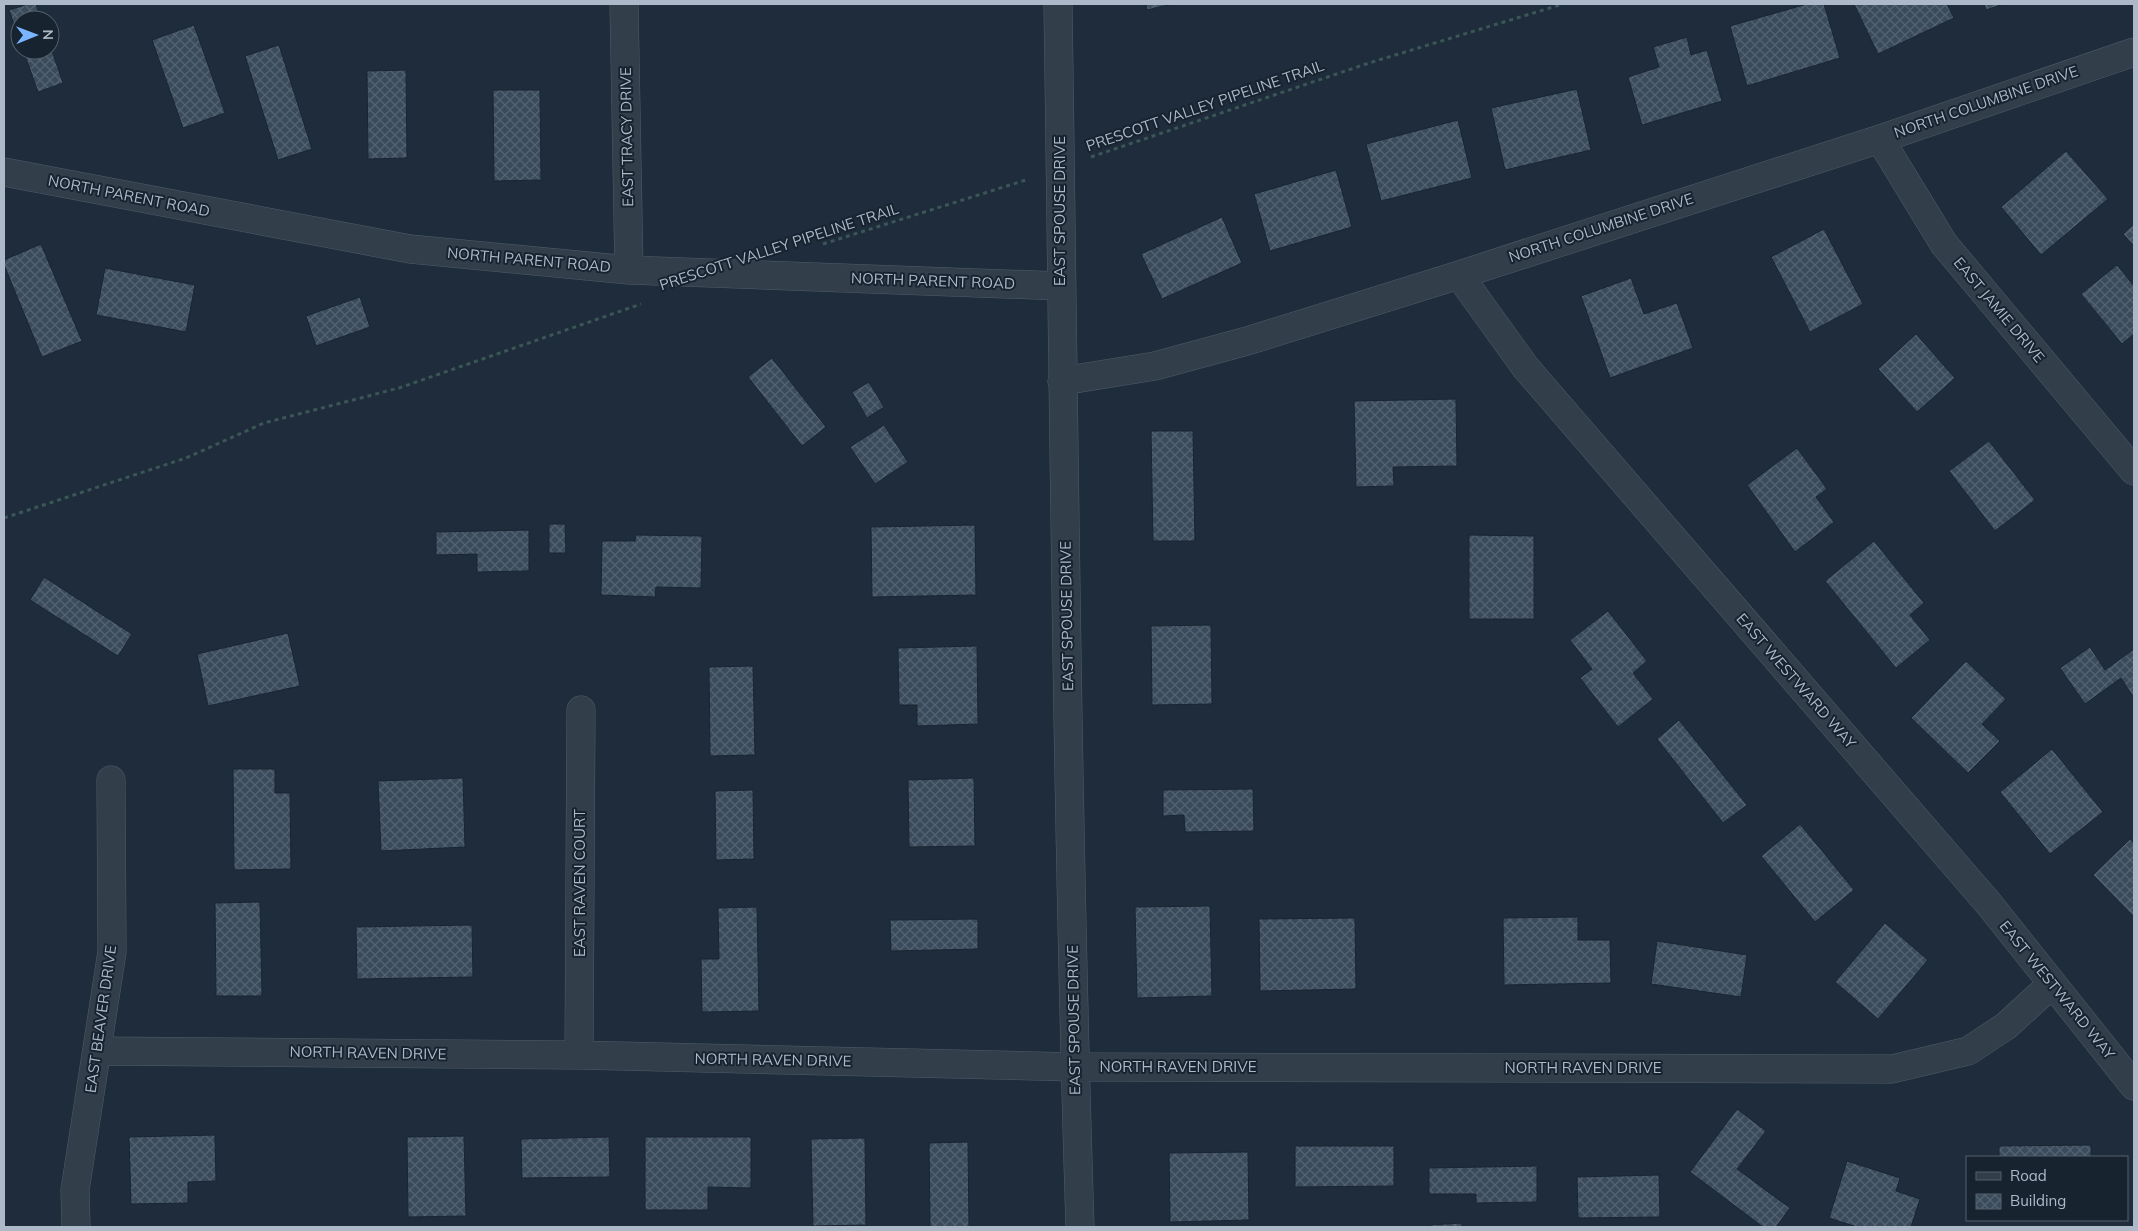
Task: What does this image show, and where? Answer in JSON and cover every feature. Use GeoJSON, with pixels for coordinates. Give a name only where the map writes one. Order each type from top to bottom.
{"type":"FeatureCollection","features":[{"type":"Feature","properties":{"kind":"street","name":"EAST TRACY DRIVE"},"geometry":{"type":"LineString","coordinates":[[624,4],[629,270]]}},
{"type":"Feature","properties":{"kind":"street","name":"EAST SPOUSE DRIVE"},"geometry":{"type":"LineString","coordinates":[[1058,4],[1062,380],[1075,1067],[1080,1227]]}},
{"type":"Feature","properties":{"kind":"street","name":"NORTH COLUMBINE DRIVE"},"geometry":{"type":"LineString","coordinates":[[1062,380],[1155,366],[1246,341],[1459,275],[1880,139],[2134,52]]}},
{"type":"Feature","properties":{"kind":"street","name":"EAST JAMIE DRIVE"},"geometry":{"type":"LineString","coordinates":[[1880,139],[1944,244],[2134,471]]}},
{"type":"Feature","properties":{"kind":"street","name":"NORTH PARENT ROAD"},"geometry":{"type":"LineString","coordinates":[[4,172],[410,249],[629,270],[1061,286]]}},
{"type":"Feature","properties":{"kind":"street","name":"EAST WESTWARD WAY"},"geometry":{"type":"LineString","coordinates":[[1459,275],[1526,368],[1989,904],[2134,1086]]}},
{"type":"Feature","properties":{"kind":"street","name":"EAST RAVEN COURT"},"geometry":{"type":"LineString","coordinates":[[579,1055],[581,710]]}},
{"type":"Feature","properties":{"kind":"street","name":"EAST BEAVER DRIVE"},"geometry":{"type":"LineString","coordinates":[[76,1227],[75,1190],[112,952],[111,780]]}},
{"type":"Feature","properties":{"kind":"street","name":"NORTH RAVEN DRIVE"},"geometry":{"type":"LineString","coordinates":[[98,1051],[579,1055],[1075,1067],[1892,1069],[1968,1051],[2006,1026],[2052,984]]}},
{"type":"Feature","properties":{"kind":"path","name":"PRESCOTT VALLEY PIPELINE TRAIL"},"geometry":{"type":"LineString","coordinates":[[814,247],[1060,169],[1369,63],[1563,4]]}},
{"type":"Feature","properties":{"kind":"path","name":"PRESCOTT VALLEY PIPELINE TRAIL"},"geometry":{"type":"LineString","coordinates":[[4,518],[186,458],[264,423],[399,388],[644,303]]}},
{"type":"Feature","properties":{"kind":"building"},"geometry":{"type":"Polygon","coordinates":[[[28,4],[36,4],[38,10],[10,10],[10,13],[9,10],[28,4]]]}},
{"type":"Feature","properties":{"kind":"building"},"geometry":{"type":"Polygon","coordinates":[[[1146,4],[1172,4],[1147,10],[1146,4]]]}},
{"type":"Feature","properties":{"kind":"building"},"geometry":{"type":"Polygon","coordinates":[[[1807,4],[1824,4],[1840,58],[1747,86],[1730,26],[1807,4]]]}},
{"type":"Feature","properties":{"kind":"building"},"geometry":{"type":"Polygon","coordinates":[[[1854,4],[1947,4],[1954,18],[1878,54],[1854,4]]]}},
{"type":"Feature","properties":{"kind":"building"},"geometry":{"type":"Polygon","coordinates":[[[1984,4],[2004,4],[1986,10],[1984,4]]]}},
{"type":"Feature","properties":{"kind":"building"},"geometry":{"type":"Polygon","coordinates":[[[194,25],[225,113],[183,128],[152,40],[194,25]]]}},
{"type":"Feature","properties":{"kind":"building"},"geometry":{"type":"Polygon","coordinates":[[[1687,37],[1691,55],[1707,50],[1722,101],[1642,125],[1628,77],[1659,67],[1653,47],[1687,37]]]}},
{"type":"Feature","properties":{"kind":"building"},"geometry":{"type":"Polygon","coordinates":[[[279,45],[312,149],[278,160],[245,56],[279,45]]]}},
{"type":"Feature","properties":{"kind":"building"},"geometry":{"type":"Polygon","coordinates":[[[27,60],[55,60],[63,83],[38,92],[27,60]]]}},
{"type":"Feature","properties":{"kind":"building"},"geometry":{"type":"Polygon","coordinates":[[[406,70],[407,158],[368,159],[367,71],[406,70]]]}},
{"type":"Feature","properties":{"kind":"building"},"geometry":{"type":"Polygon","coordinates":[[[1577,89],[1591,150],[1505,170],[1491,108],[1577,89]]]}},
{"type":"Feature","properties":{"kind":"building"},"geometry":{"type":"Polygon","coordinates":[[[493,90],[540,90],[541,180],[494,181],[493,90]]]}},
{"type":"Feature","properties":{"kind":"building"},"geometry":{"type":"Polygon","coordinates":[[[1458,120],[1472,178],[1381,201],[1366,144],[1458,120]]]}},
{"type":"Feature","properties":{"kind":"building"},"geometry":{"type":"Polygon","coordinates":[[[2066,151],[2108,199],[2041,255],[2001,207],[2066,151]]]}},
{"type":"Feature","properties":{"kind":"building"},"geometry":{"type":"Polygon","coordinates":[[[1336,170],[1352,227],[1270,251],[1254,194],[1336,170]]]}},
{"type":"Feature","properties":{"kind":"building"},"geometry":{"type":"Polygon","coordinates":[[[1222,217],[1242,263],[1162,299],[1141,254],[1222,217]]]}},
{"type":"Feature","properties":{"kind":"building"},"geometry":{"type":"Polygon","coordinates":[[[2134,224],[2134,246],[2123,234],[2134,224]]]}},
{"type":"Feature","properties":{"kind":"building"},"geometry":{"type":"Polygon","coordinates":[[[1824,229],[1863,304],[1810,332],[1771,257],[1824,229]]]}},
{"type":"Feature","properties":{"kind":"building"},"geometry":{"type":"Polygon","coordinates":[[[41,244],[82,341],[42,357],[4,265],[4,260],[41,244]]]}},
{"type":"Feature","properties":{"kind":"building"},"geometry":{"type":"Polygon","coordinates":[[[2117,265],[2134,286],[2134,334],[2122,344],[2081,294],[2117,265]]]}},
{"type":"Feature","properties":{"kind":"building"},"geometry":{"type":"Polygon","coordinates":[[[105,268],[195,285],[186,332],[96,315],[105,268]]]}},
{"type":"Feature","properties":{"kind":"building"},"geometry":{"type":"Polygon","coordinates":[[[1631,278],[1644,314],[1677,303],[1693,348],[1610,378],[1581,296],[1631,278]]]}},
{"type":"Feature","properties":{"kind":"building"},"geometry":{"type":"Polygon","coordinates":[[[360,297],[370,327],[316,346],[306,316],[360,297]]]}},
{"type":"Feature","properties":{"kind":"building"},"geometry":{"type":"Polygon","coordinates":[[[1916,334],[1955,378],[1917,412],[1878,369],[1916,334]]]}},
{"type":"Feature","properties":{"kind":"building"},"geometry":{"type":"Polygon","coordinates":[[[772,358],[826,427],[802,446],[748,377],[772,358]]]}},
{"type":"Feature","properties":{"kind":"building"},"geometry":{"type":"Polygon","coordinates":[[[869,382],[884,407],[867,418],[852,392],[869,382]]]}},
{"type":"Feature","properties":{"kind":"building"},"geometry":{"type":"Polygon","coordinates":[[[1456,399],[1457,466],[1393,467],[1394,486],[1356,487],[1354,401],[1456,399]]]}},
{"type":"Feature","properties":{"kind":"building"},"geometry":{"type":"Polygon","coordinates":[[[884,425],[908,462],[875,484],[850,447],[884,425]]]}},
{"type":"Feature","properties":{"kind":"building"},"geometry":{"type":"Polygon","coordinates":[[[1151,431],[1193,431],[1195,541],[1153,541],[1151,431]]]}},
{"type":"Feature","properties":{"kind":"building"},"geometry":{"type":"Polygon","coordinates":[[[1989,441],[2035,500],[1995,531],[1949,471],[1989,441]]]}},
{"type":"Feature","properties":{"kind":"building"},"geometry":{"type":"Polygon","coordinates":[[[1797,448],[1827,489],[1816,497],[1834,522],[1795,552],[1747,485],[1797,448]]]}},
{"type":"Feature","properties":{"kind":"building"},"geometry":{"type":"Polygon","coordinates":[[[549,524],[565,524],[566,553],[549,553],[549,524]]]}},
{"type":"Feature","properties":{"kind":"building"},"geometry":{"type":"Polygon","coordinates":[[[975,525],[976,595],[872,597],[871,527],[975,525]]]}},
{"type":"Feature","properties":{"kind":"building"},"geometry":{"type":"Polygon","coordinates":[[[529,530],[529,571],[477,572],[477,554],[436,555],[436,532],[529,530]]]}},
{"type":"Feature","properties":{"kind":"building"},"geometry":{"type":"Polygon","coordinates":[[[636,535],[702,536],[701,588],[656,587],[655,597],[601,595],[602,541],[635,541],[636,535]]]}},
{"type":"Feature","properties":{"kind":"building"},"geometry":{"type":"Polygon","coordinates":[[[1469,535],[1534,536],[1534,619],[1469,619],[1469,535]]]}},
{"type":"Feature","properties":{"kind":"building"},"geometry":{"type":"Polygon","coordinates":[[[1874,541],[1924,603],[1910,615],[1930,640],[1896,668],[1825,581],[1874,541]]]}},
{"type":"Feature","properties":{"kind":"building"},"geometry":{"type":"Polygon","coordinates":[[[44,577],[132,634],[118,656],[30,600],[44,577]]]}},
{"type":"Feature","properties":{"kind":"building"},"geometry":{"type":"Polygon","coordinates":[[[1608,611],[1647,661],[1633,673],[1653,699],[1618,727],[1580,678],[1592,669],[1570,640],[1608,611]]]}},
{"type":"Feature","properties":{"kind":"building"},"geometry":{"type":"Polygon","coordinates":[[[1211,625],[1212,704],[1152,705],[1151,626],[1211,625]]]}},
{"type":"Feature","properties":{"kind":"building"},"geometry":{"type":"Polygon","coordinates":[[[288,633],[300,686],[208,706],[197,654],[288,633]]]}},
{"type":"Feature","properties":{"kind":"building"},"geometry":{"type":"Polygon","coordinates":[[[977,646],[978,724],[917,726],[917,705],[899,705],[898,648],[977,646]]]}},
{"type":"Feature","properties":{"kind":"building"},"geometry":{"type":"Polygon","coordinates":[[[2090,647],[2105,670],[2134,649],[2134,698],[2121,678],[2085,704],[2060,668],[2090,647]]]}},
{"type":"Feature","properties":{"kind":"building"},"geometry":{"type":"Polygon","coordinates":[[[1966,661],[2006,699],[1982,724],[2000,741],[1968,773],[1911,718],[1966,661]]]}},
{"type":"Feature","properties":{"kind":"building"},"geometry":{"type":"Polygon","coordinates":[[[753,666],[755,755],[710,756],[709,667],[753,666]]]}},
{"type":"Feature","properties":{"kind":"building"},"geometry":{"type":"Polygon","coordinates":[[[1679,720],[1747,805],[1723,823],[1657,739],[1679,720]]]}},
{"type":"Feature","properties":{"kind":"building"},"geometry":{"type":"Polygon","coordinates":[[[2052,749],[2103,812],[2050,854],[2000,792],[2052,749]]]}},
{"type":"Feature","properties":{"kind":"building"},"geometry":{"type":"Polygon","coordinates":[[[233,769],[275,769],[275,793],[290,793],[291,869],[234,870],[233,769]]]}},
{"type":"Feature","properties":{"kind":"building"},"geometry":{"type":"Polygon","coordinates":[[[463,778],[465,847],[381,851],[378,781],[463,778]]]}},
{"type":"Feature","properties":{"kind":"building"},"geometry":{"type":"Polygon","coordinates":[[[974,778],[975,846],[909,847],[908,780],[974,778]]]}},
{"type":"Feature","properties":{"kind":"building"},"geometry":{"type":"Polygon","coordinates":[[[1253,789],[1254,831],[1185,832],[1184,815],[1163,816],[1163,790],[1253,789]]]}},
{"type":"Feature","properties":{"kind":"building"},"geometry":{"type":"Polygon","coordinates":[[[753,790],[754,859],[716,860],[715,791],[753,790]]]}},
{"type":"Feature","properties":{"kind":"building"},"geometry":{"type":"Polygon","coordinates":[[[1800,824],[1854,890],[1815,922],[1761,856],[1800,824]]]}},
{"type":"Feature","properties":{"kind":"building"},"geometry":{"type":"Polygon","coordinates":[[[2130,839],[2134,844],[2134,917],[2093,875],[2130,839]]]}},
{"type":"Feature","properties":{"kind":"building"},"geometry":{"type":"Polygon","coordinates":[[[260,902],[262,996],[216,996],[215,903],[260,902]]]}},
{"type":"Feature","properties":{"kind":"building"},"geometry":{"type":"Polygon","coordinates":[[[1210,906],[1212,996],[1137,998],[1135,907],[1210,906]]]}},
{"type":"Feature","properties":{"kind":"building"},"geometry":{"type":"Polygon","coordinates":[[[757,907],[759,1011],[702,1012],[701,959],[719,959],[718,908],[757,907]]]}},
{"type":"Feature","properties":{"kind":"building"},"geometry":{"type":"Polygon","coordinates":[[[1578,917],[1578,940],[1610,940],[1611,983],[1504,985],[1503,918],[1578,917]]]}},
{"type":"Feature","properties":{"kind":"building"},"geometry":{"type":"Polygon","coordinates":[[[1355,918],[1356,989],[1260,991],[1259,919],[1355,918]]]}},
{"type":"Feature","properties":{"kind":"building"},"geometry":{"type":"Polygon","coordinates":[[[978,919],[978,949],[891,951],[890,920],[978,919]]]}},
{"type":"Feature","properties":{"kind":"building"},"geometry":{"type":"Polygon","coordinates":[[[1885,923],[1928,960],[1878,1019],[1835,982],[1885,923]]]}},
{"type":"Feature","properties":{"kind":"building"},"geometry":{"type":"Polygon","coordinates":[[[472,925],[473,977],[357,979],[356,927],[472,925]]]}},
{"type":"Feature","properties":{"kind":"building"},"geometry":{"type":"Polygon","coordinates":[[[1657,941],[1747,955],[1741,997],[1651,984],[1657,941]]]}},
{"type":"Feature","properties":{"kind":"building"},"geometry":{"type":"Polygon","coordinates":[[[1737,1109],[1766,1131],[1737,1169],[1790,1208],[1776,1227],[1763,1227],[1690,1172],[1737,1109]]]}},
{"type":"Feature","properties":{"kind":"building"},"geometry":{"type":"Polygon","coordinates":[[[215,1135],[216,1181],[188,1182],[188,1203],[131,1204],[129,1137],[215,1135]]]}},
{"type":"Feature","properties":{"kind":"building"},"geometry":{"type":"Polygon","coordinates":[[[464,1136],[466,1216],[408,1217],[407,1137],[464,1136]]]}},
{"type":"Feature","properties":{"kind":"building"},"geometry":{"type":"Polygon","coordinates":[[[609,1137],[610,1177],[522,1178],[521,1139],[609,1137]]]}},
{"type":"Feature","properties":{"kind":"building"},"geometry":{"type":"Polygon","coordinates":[[[645,1137],[751,1137],[751,1188],[708,1187],[708,1210],[645,1210],[645,1137]]]}},
{"type":"Feature","properties":{"kind":"building"},"geometry":{"type":"Polygon","coordinates":[[[865,1138],[866,1225],[813,1226],[811,1139],[865,1138]]]}},
{"type":"Feature","properties":{"kind":"building"},"geometry":{"type":"Polygon","coordinates":[[[968,1142],[969,1227],[930,1227],[929,1143],[968,1142]]]}},
{"type":"Feature","properties":{"kind":"building"},"geometry":{"type":"Polygon","coordinates":[[[2091,1145],[2091,1156],[1999,1156],[1999,1146],[2091,1145]]]}},
{"type":"Feature","properties":{"kind":"building"},"geometry":{"type":"Polygon","coordinates":[[[1295,1146],[1394,1146],[1394,1186],[1295,1187],[1295,1146]]]}},
{"type":"Feature","properties":{"kind":"building"},"geometry":{"type":"Polygon","coordinates":[[[1248,1152],[1249,1220],[1170,1222],[1169,1153],[1248,1152]]]}},
{"type":"Feature","properties":{"kind":"building"},"geometry":{"type":"Polygon","coordinates":[[[1847,1161],[1900,1178],[1896,1191],[1920,1199],[1911,1227],[1857,1227],[1829,1218],[1847,1161]]]}},
{"type":"Feature","properties":{"kind":"building"},"geometry":{"type":"Polygon","coordinates":[[[1537,1166],[1537,1202],[1476,1203],[1476,1194],[1429,1194],[1429,1168],[1537,1166]]]}},
{"type":"Feature","properties":{"kind":"building"},"geometry":{"type":"Polygon","coordinates":[[[1659,1175],[1660,1217],[1578,1218],[1577,1177],[1659,1175]]]}},
{"type":"Feature","properties":{"kind":"building"},"geometry":{"type":"Polygon","coordinates":[[[1462,1223],[1462,1227],[1430,1227],[1430,1225],[1462,1223]]]}}]}
